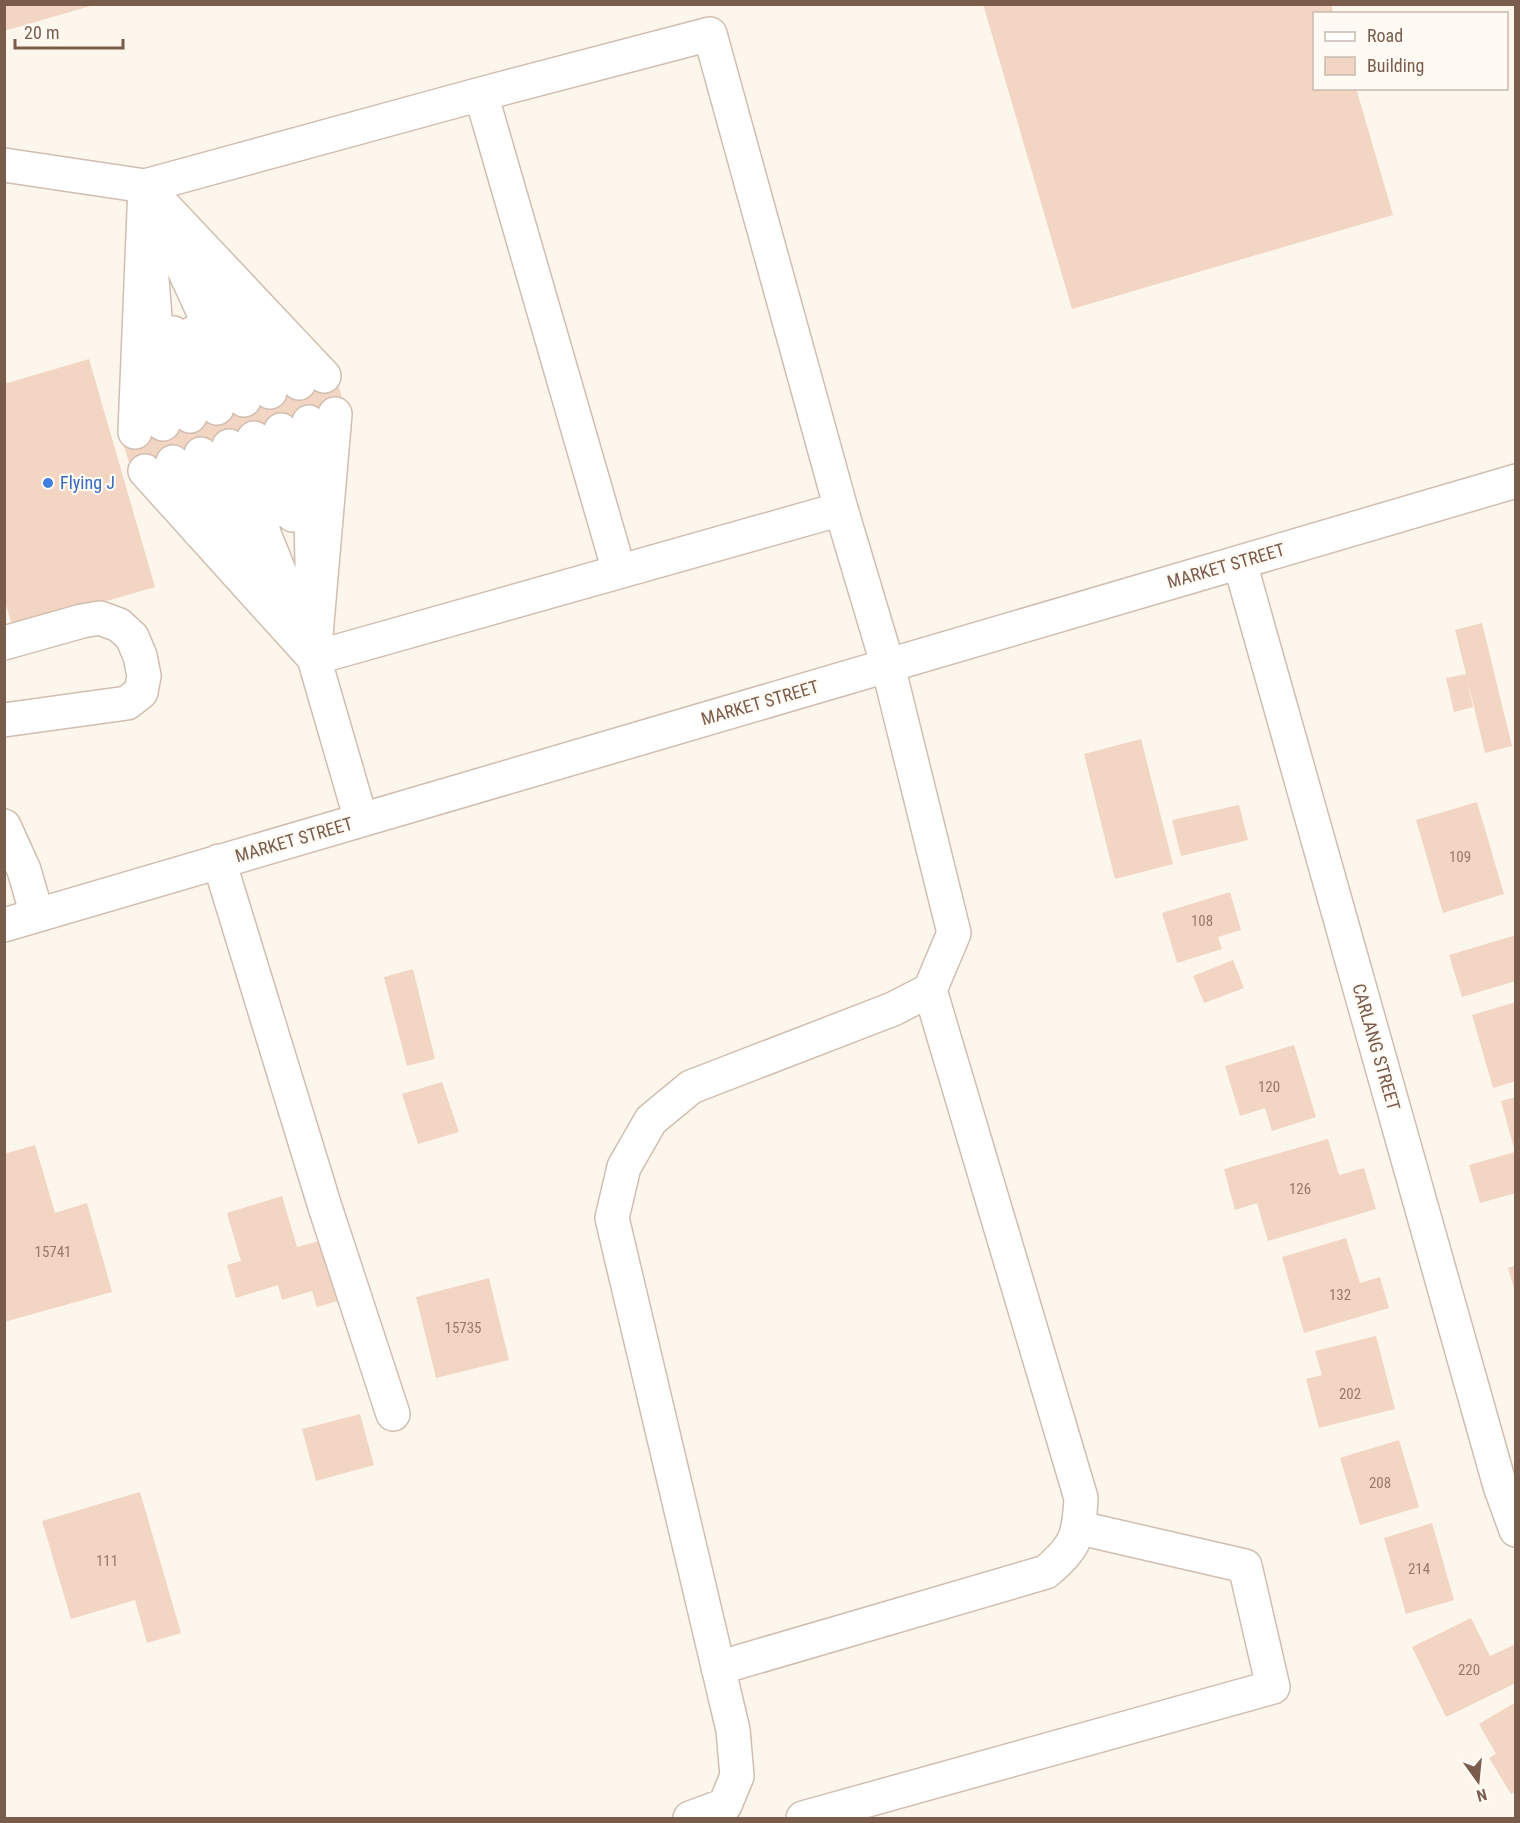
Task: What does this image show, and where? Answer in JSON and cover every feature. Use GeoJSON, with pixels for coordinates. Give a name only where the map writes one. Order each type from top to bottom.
{"type":"FeatureCollection","features":[{"type":"Feature","properties":{"kind":"street"},"geometry":{"type":"LineString","coordinates":[[4,165],[145,186],[710,34],[841,509],[888,666],[954,933],[930,990],[1081,1498],[1080,1528],[1066,1555],[1046,1572],[718,1668]]}},
{"type":"Feature","properties":{"kind":"street"},"geometry":{"type":"LineString","coordinates":[[481,94],[619,571]]}},
{"type":"Feature","properties":{"kind":"street"},"geometry":{"type":"LineString","coordinates":[[145,186],[230,404]]}},
{"type":"Feature","properties":{"kind":"street"},"geometry":{"type":"LineString","coordinates":[[145,186],[230,404]]}},
{"type":"Feature","properties":{"kind":"street"},"geometry":{"type":"LineString","coordinates":[[145,186],[230,404]]}},
{"type":"Feature","properties":{"kind":"street"},"geometry":{"type":"LineString","coordinates":[[145,186],[230,404]]}},
{"type":"Feature","properties":{"kind":"street"},"geometry":{"type":"LineString","coordinates":[[241,442],[314,658]]}},
{"type":"Feature","properties":{"kind":"street"},"geometry":{"type":"LineString","coordinates":[[241,442],[314,658]]}},
{"type":"Feature","properties":{"kind":"street"},"geometry":{"type":"LineString","coordinates":[[241,442],[314,658]]}},
{"type":"Feature","properties":{"kind":"street"},"geometry":{"type":"LineString","coordinates":[[241,442],[314,658],[361,820]]}},
{"type":"Feature","properties":{"kind":"street","name":"MARKET STREET"},"geometry":{"type":"LineString","coordinates":[[4,925],[1515,482]]}},
{"type":"Feature","properties":{"kind":"street"},"geometry":{"type":"LineString","coordinates":[[314,658],[841,509]]}},
{"type":"Feature","properties":{"kind":"street","name":"CARLANG STREET"},"geometry":{"type":"LineString","coordinates":[[1239,563],[1497,1474],[1515,1530]]}},
{"type":"Feature","properties":{"kind":"street"},"geometry":{"type":"LineString","coordinates":[[4,643],[100,618],[118,625],[132,637],[140,656],[144,676],[141,692],[128,702],[4,720]]}},
{"type":"Feature","properties":{"kind":"street"},"geometry":{"type":"LineString","coordinates":[[4,826],[24,870],[37,915]]}},
{"type":"Feature","properties":{"kind":"street"},"geometry":{"type":"LineString","coordinates":[[219,861],[325,1207],[393,1414]]}},
{"type":"Feature","properties":{"kind":"street"},"geometry":{"type":"LineString","coordinates":[[690,1818],[730,1812],[736,1776],[733,1730],[612,1218],[624,1167],[651,1120],[691,1087],[893,1009],[930,990]]}},
{"type":"Feature","properties":{"kind":"street"},"geometry":{"type":"LineString","coordinates":[[803,1818],[1273,1687],[1245,1566],[1080,1528]]}},
{"type":"Feature","properties":{"kind":"building"},"geometry":{"type":"Polygon","coordinates":[[[4,4],[94,4],[94,5],[4,31],[4,4]]]}},
{"type":"Feature","properties":{"kind":"building"},"geometry":{"type":"Polygon","coordinates":[[[983,4],[1331,4],[1333,12],[1313,12],[1313,90],[1357,90],[1393,215],[1072,309],[983,4]]]}},
{"type":"Feature","properties":{"kind":"building"},"geometry":{"type":"Polygon","coordinates":[[[89,359],[155,587],[13,628],[4,599],[4,384],[89,359]]]}},
{"type":"Feature","properties":{"kind":"building"},"geometry":{"type":"Polygon","coordinates":[[[335,373],[346,411],[133,475],[121,437],[335,373]]]}},
{"type":"Feature","properties":{"kind":"building"},"geometry":{"type":"Polygon","coordinates":[[[1482,623],[1512,746],[1485,753],[1467,678],[1473,707],[1454,712],[1446,678],[1466,674],[1455,630],[1482,623]]]}},
{"type":"Feature","properties":{"kind":"building"},"geometry":{"type":"Polygon","coordinates":[[[1141,739],[1173,864],[1115,879],[1084,754],[1141,739]]]}},
{"type":"Feature","properties":{"kind":"building"},"geometry":{"type":"Polygon","coordinates":[[[1477,802],[1504,894],[1443,913],[1416,820],[1477,802]]]}},
{"type":"Feature","properties":{"kind":"building"},"geometry":{"type":"Polygon","coordinates":[[[1239,805],[1248,840],[1181,856],[1172,820],[1239,805]]]}},
{"type":"Feature","properties":{"kind":"building"},"geometry":{"type":"Polygon","coordinates":[[[1230,892],[1241,930],[1218,937],[1222,949],[1177,963],[1162,913],[1230,892]]]}},
{"type":"Feature","properties":{"kind":"building"},"geometry":{"type":"Polygon","coordinates":[[[1516,935],[1516,981],[1462,997],[1449,955],[1516,935]]]}},
{"type":"Feature","properties":{"kind":"building"},"geometry":{"type":"Polygon","coordinates":[[[1233,960],[1244,988],[1204,1003],[1193,976],[1233,960]]]}},
{"type":"Feature","properties":{"kind":"building"},"geometry":{"type":"Polygon","coordinates":[[[413,969],[435,1059],[407,1066],[384,977],[413,969]]]}},
{"type":"Feature","properties":{"kind":"building"},"geometry":{"type":"Polygon","coordinates":[[[1516,1002],[1516,1081],[1493,1088],[1472,1015],[1516,1002]]]}},
{"type":"Feature","properties":{"kind":"building"},"geometry":{"type":"Polygon","coordinates":[[[1294,1045],[1316,1117],[1272,1131],[1265,1108],[1240,1116],[1225,1066],[1294,1045]]]}},
{"type":"Feature","properties":{"kind":"building"},"geometry":{"type":"Polygon","coordinates":[[[442,1082],[459,1132],[418,1144],[402,1094],[442,1082]]]}},
{"type":"Feature","properties":{"kind":"building"},"geometry":{"type":"Polygon","coordinates":[[[1516,1097],[1516,1193],[1480,1203],[1469,1165],[1515,1152],[1501,1101],[1516,1097]]]}},
{"type":"Feature","properties":{"kind":"building"},"geometry":{"type":"Polygon","coordinates":[[[1328,1139],[1339,1175],[1364,1168],[1376,1209],[1268,1241],[1257,1203],[1235,1210],[1224,1169],[1328,1139]]]}},
{"type":"Feature","properties":{"kind":"building"},"geometry":{"type":"Polygon","coordinates":[[[35,1145],[55,1213],[87,1203],[112,1292],[4,1322],[4,1154],[35,1145]]]}},
{"type":"Feature","properties":{"kind":"building"},"geometry":{"type":"Polygon","coordinates":[[[282,1196],[297,1247],[334,1237],[352,1297],[317,1307],[312,1291],[282,1300],[278,1285],[236,1298],[227,1265],[241,1261],[227,1213],[282,1196]]]}},
{"type":"Feature","properties":{"kind":"building"},"geometry":{"type":"Polygon","coordinates":[[[1346,1238],[1360,1283],[1380,1277],[1389,1308],[1304,1333],[1282,1257],[1346,1238]]]}},
{"type":"Feature","properties":{"kind":"building"},"geometry":{"type":"Polygon","coordinates":[[[1516,1265],[1516,1292],[1515,1292],[1508,1268],[1516,1265]]]}},
{"type":"Feature","properties":{"kind":"building"},"geometry":{"type":"Polygon","coordinates":[[[489,1278],[509,1360],[436,1378],[416,1297],[489,1278]]]}},
{"type":"Feature","properties":{"kind":"building"},"geometry":{"type":"Polygon","coordinates":[[[1376,1336],[1395,1409],[1319,1428],[1306,1379],[1322,1375],[1315,1351],[1376,1336]]]}},
{"type":"Feature","properties":{"kind":"building"},"geometry":{"type":"Polygon","coordinates":[[[360,1414],[374,1465],[316,1481],[302,1429],[360,1414]]]}},
{"type":"Feature","properties":{"kind":"building"},"geometry":{"type":"Polygon","coordinates":[[[1399,1440],[1419,1507],[1360,1525],[1340,1458],[1399,1440]]]}},
{"type":"Feature","properties":{"kind":"building"},"geometry":{"type":"Polygon","coordinates":[[[140,1492],[181,1633],[147,1643],[135,1600],[71,1619],[42,1521],[140,1492]]]}},
{"type":"Feature","properties":{"kind":"building"},"geometry":{"type":"Polygon","coordinates":[[[1432,1523],[1454,1600],[1406,1614],[1384,1538],[1432,1523]]]}},
{"type":"Feature","properties":{"kind":"building"},"geometry":{"type":"Polygon","coordinates":[[[1471,1618],[1490,1656],[1516,1644],[1516,1683],[1446,1717],[1412,1647],[1471,1618]]]}},
{"type":"Feature","properties":{"kind":"building"},"geometry":{"type":"Polygon","coordinates":[[[1516,1702],[1516,1791],[1511,1794],[1489,1758],[1496,1754],[1479,1724],[1516,1702]]]}},
{"type":"Feature","properties":{"kind":"place","name":"Flying J"},"geometry":{"type":"Point","coordinates":[48,483]}}]}
